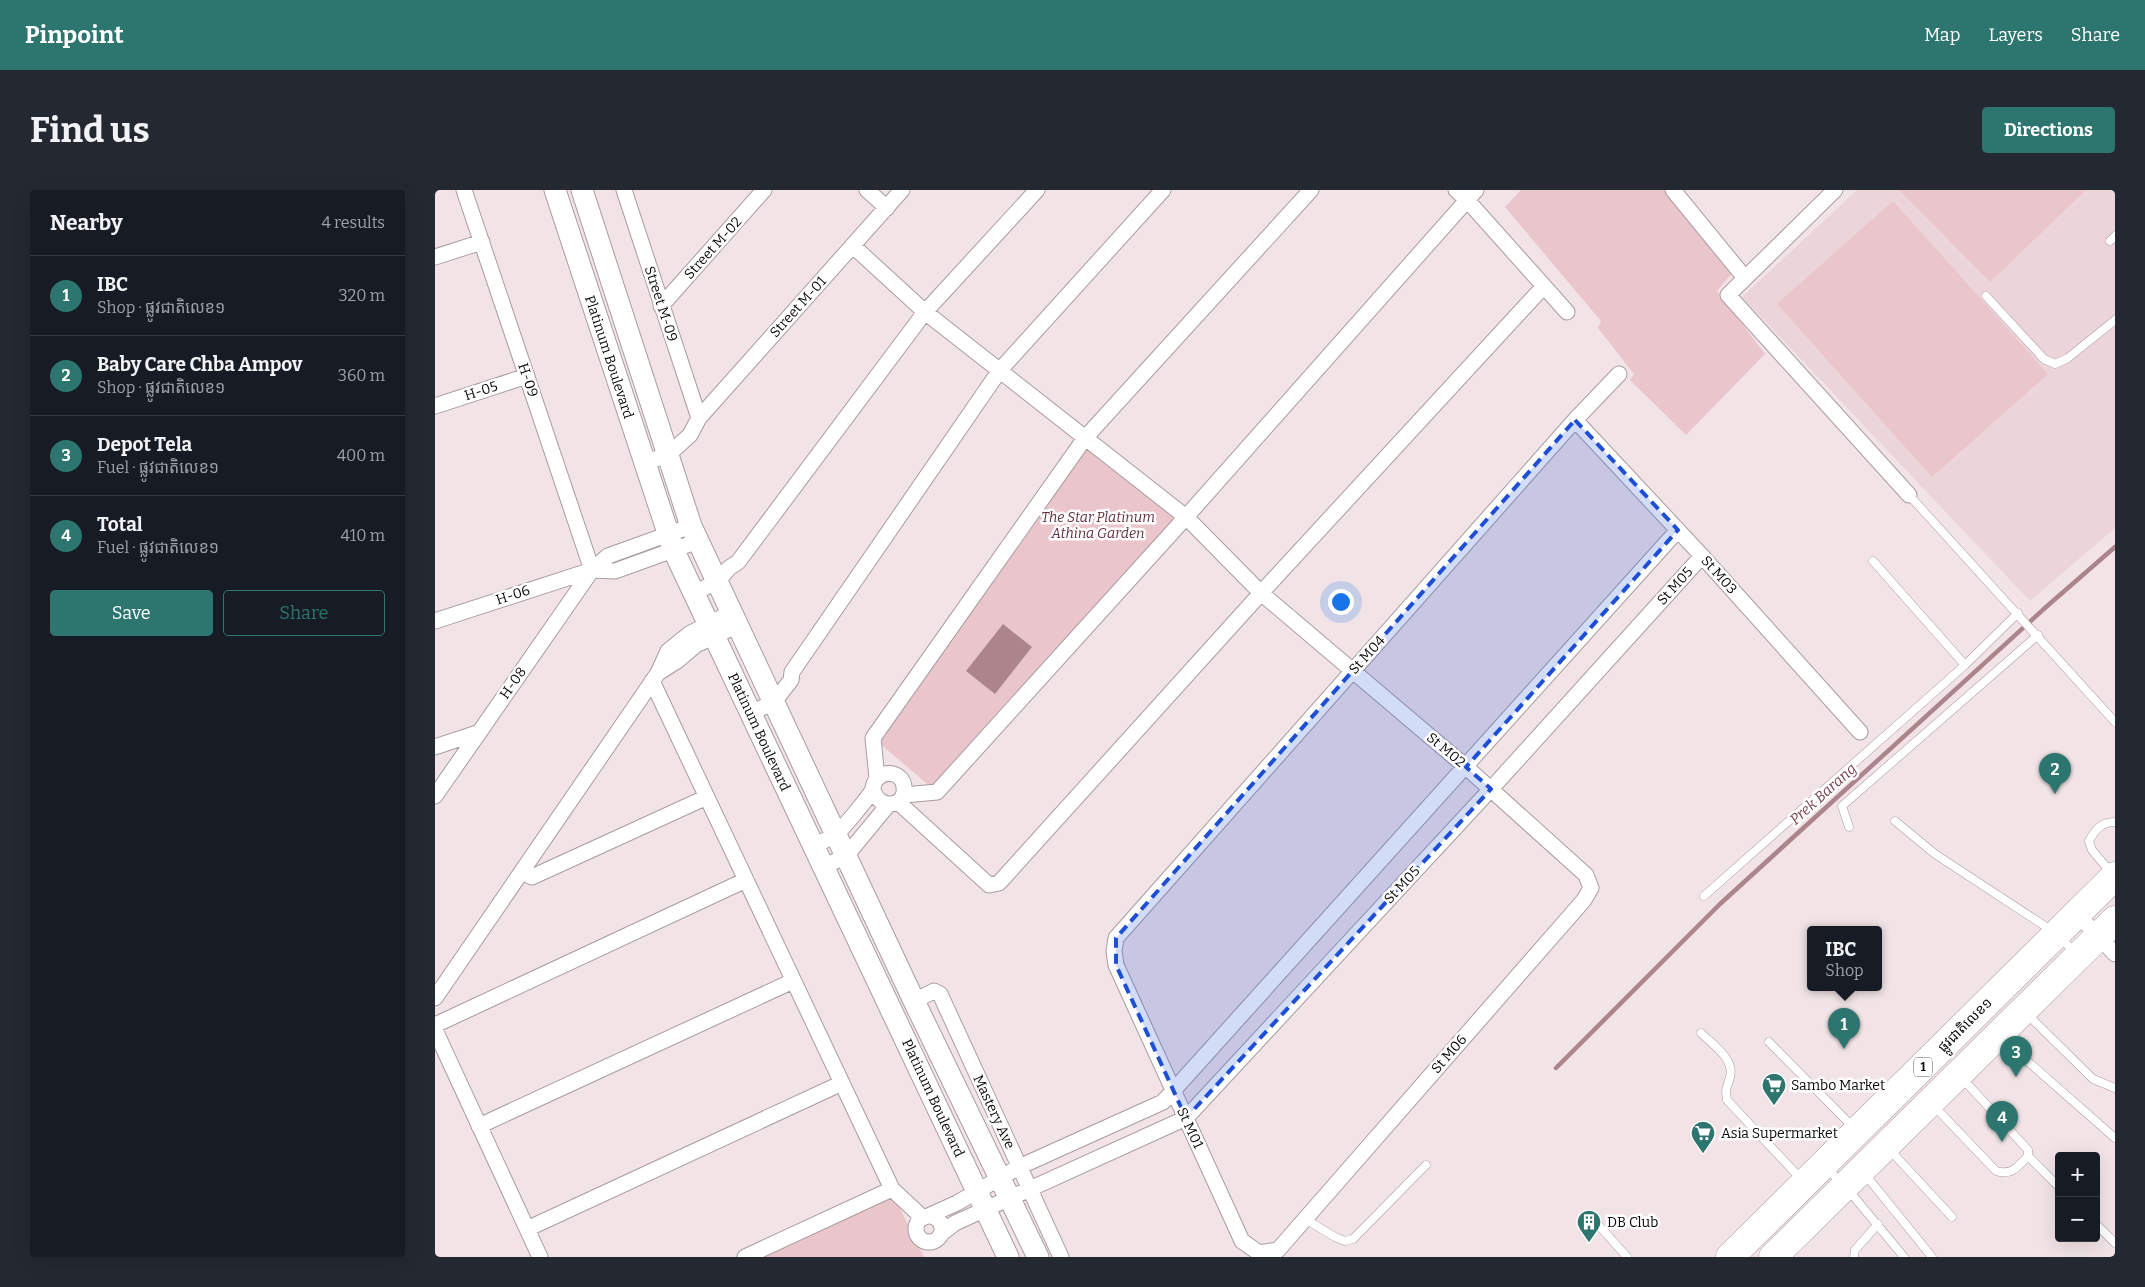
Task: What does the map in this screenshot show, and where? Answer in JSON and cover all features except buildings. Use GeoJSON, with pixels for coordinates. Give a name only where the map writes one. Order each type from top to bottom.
{"type":"FeatureCollection","features":[{"type":"Feature","properties":{"kind":"highway","name":"ផ្លូវជាតិលេខ១"},"geometry":{"type":"LineString","coordinates":[[1730,1257],[2115,876]]}},
{"type":"Feature","properties":{"kind":"highway","name":"1"},"geometry":{"type":"LineString","coordinates":[[1773,1257],[2078,956],[2109,937]]}},
{"type":"Feature","properties":{"kind":"highway"},"geometry":{"type":"LineString","coordinates":[[1909,1080],[1930,1101]]}},
{"type":"Feature","properties":{"kind":"street","name":"H-09"},"geometry":{"type":"LineString","coordinates":[[464,190],[592,570]]}},
{"type":"Feature","properties":{"kind":"street","name":"Platinum Boulevard"},"geometry":{"type":"LineString","coordinates":[[555,190],[670,543],[1008,1257]]}},
{"type":"Feature","properties":{"kind":"street","name":"Platinum Boulevard"},"geometry":{"type":"LineString","coordinates":[[582,190],[694,533],[914,1001],[1039,1257]]}},
{"type":"Feature","properties":{"kind":"street","name":"Street M-02"},"geometry":{"type":"LineString","coordinates":[[661,306],[764,190]]}},
{"type":"Feature","properties":{"kind":"street"},"geometry":{"type":"LineString","coordinates":[[867,190],[887,208]]}},
{"type":"Feature","properties":{"kind":"street","name":"Street M-01"},"geometry":{"type":"LineString","coordinates":[[667,451],[689,435],[697,421],[903,190]]}},
{"type":"Feature","properties":{"kind":"street"},"geometry":{"type":"LineString","coordinates":[[696,598],[719,587],[735,576],[738,562],[925,312],[1037,190]]}},
{"type":"Feature","properties":{"kind":"street"},"geometry":{"type":"LineString","coordinates":[[749,710],[772,699],[786,675],[793,672],[1000,370],[1163,190]]}},
{"type":"Feature","properties":{"kind":"street"},"geometry":{"type":"LineString","coordinates":[[1311,190],[1085,438],[873,738],[875,797],[881,802],[937,792],[1186,517],[1467,193],[1567,312]]}},
{"type":"Feature","properties":{"kind":"street"},"geometry":{"type":"LineString","coordinates":[[1673,190],[1745,278]]}},
{"type":"Feature","properties":{"kind":"street"},"geometry":{"type":"LineString","coordinates":[[1835,190],[1728,295],[1909,495]]}},
{"type":"Feature","properties":{"kind":"street","name":"Street M-09"},"geometry":{"type":"LineString","coordinates":[[625,191],[697,421]]}},
{"type":"Feature","properties":{"kind":"street"},"geometry":{"type":"LineString","coordinates":[[435,257],[482,242]]}},
{"type":"Feature","properties":{"kind":"street","name":"St M02"},"geometry":{"type":"LineString","coordinates":[[853,246],[925,312],[1186,517],[1261,593],[1466,767],[1586,875],[1591,888]]}},
{"type":"Feature","properties":{"kind":"street"},"geometry":{"type":"LineString","coordinates":[[897,800],[989,885],[999,883],[1261,593],[1544,286]]}},
{"type":"Feature","properties":{"kind":"street","name":"St M04"},"geometry":{"type":"LineString","coordinates":[[1116,938],[1575,420],[1619,374]]}},
{"type":"Feature","properties":{"kind":"street","name":"H-05"},"geometry":{"type":"LineString","coordinates":[[435,406],[527,376]]}},
{"type":"Feature","properties":{"kind":"street","name":"St M03"},"geometry":{"type":"LineString","coordinates":[[1575,420],[1702,556],[1860,732]]}},
{"type":"Feature","properties":{"kind":"street"},"geometry":{"type":"LineString","coordinates":[[642,458],[667,451]]}},
{"type":"Feature","properties":{"kind":"street"},"geometry":{"type":"LineString","coordinates":[[935,1244],[981,1200],[999,1177],[1163,1102],[1678,530]]}},
{"type":"Feature","properties":{"kind":"street"},"geometry":{"type":"LineString","coordinates":[[592,570],[608,556],[670,543],[694,533]]}},
{"type":"Feature","properties":{"kind":"street","name":"St M05"},"geometry":{"type":"LineString","coordinates":[[981,1200],[1011,1199],[1186,1118],[1491,789],[1702,556]]}},
{"type":"Feature","properties":{"kind":"street","name":"H-06"},"geometry":{"type":"LineString","coordinates":[[435,621],[592,570]]}},
{"type":"Feature","properties":{"kind":"street","name":"H-08"},"geometry":{"type":"LineString","coordinates":[[435,796],[592,570]]}},
{"type":"Feature","properties":{"kind":"street"},"geometry":{"type":"LineString","coordinates":[[435,998],[655,677],[668,650],[689,634],[711,630],[735,619]]}},
{"type":"Feature","properties":{"kind":"street"},"geometry":{"type":"LineString","coordinates":[[655,677],[707,797],[892,1189],[925,1217],[938,1219],[943,1228],[935,1244]]}},
{"type":"Feature","properties":{"kind":"street"},"geometry":{"type":"LineString","coordinates":[[435,747],[477,733]]}},
{"type":"Feature","properties":{"kind":"street"},"geometry":{"type":"LineString","coordinates":[[813,846],[836,835],[875,784],[885,774],[893,774],[901,778],[905,786],[897,800],[846,856],[823,867]]}},
{"type":"Feature","properties":{"kind":"street"},"geometry":{"type":"LineString","coordinates":[[522,872],[531,877],[707,797]]}},
{"type":"Feature","properties":{"kind":"street"},"geometry":{"type":"LineString","coordinates":[[435,1025],[746,880]]}},
{"type":"Feature","properties":{"kind":"street","name":"St M06"},"geometry":{"type":"LineString","coordinates":[[1305,1218],[1584,900],[1591,888]]}},
{"type":"Feature","properties":{"kind":"street"},"geometry":{"type":"LineString","coordinates":[[2077,914],[2109,937]]}},
{"type":"Feature","properties":{"kind":"street","name":"St M01"},"geometry":{"type":"LineString","coordinates":[[1116,938],[1114,951],[1116,965],[1242,1241],[1259,1253],[1278,1250],[1305,1218]]}},
{"type":"Feature","properties":{"kind":"street"},"geometry":{"type":"LineString","coordinates":[[479,1126],[793,981]]}},
{"type":"Feature","properties":{"kind":"street","name":"Mastery Ave"},"geometry":{"type":"LineString","coordinates":[[914,1001],[935,991],[940,994],[1061,1257]]}},
{"type":"Feature","properties":{"kind":"street"},"geometry":{"type":"LineString","coordinates":[[435,1030],[540,1257]]}},
{"type":"Feature","properties":{"kind":"street"},"geometry":{"type":"LineString","coordinates":[[527,1229],[842,1083]]}},
{"type":"Feature","properties":{"kind":"street"},"geometry":{"type":"LineString","coordinates":[[1089,1135],[1100,1157]]}},
{"type":"Feature","properties":{"kind":"street"},"geometry":{"type":"LineString","coordinates":[[745,1257],[892,1189]]}},
{"type":"Feature","properties":{"kind":"street"},"geometry":{"type":"LineString","coordinates":[[935,1244],[921,1240],[916,1232],[919,1221],[925,1217],[981,1200]]}},
{"type":"Feature","properties":{"kind":"lane"},"geometry":{"type":"LineString","coordinates":[[1986,296],[2044,359],[2055,364],[2068,358],[2115,320]]}},
{"type":"Feature","properties":{"kind":"lane"},"geometry":{"type":"LineString","coordinates":[[1909,495],[2036,632],[2115,722]]}},
{"type":"Feature","properties":{"kind":"lane"},"geometry":{"type":"LineString","coordinates":[[1873,561],[1965,665]]}},
{"type":"Feature","properties":{"kind":"lane"},"geometry":{"type":"LineString","coordinates":[[1705,896],[2020,615]]}},
{"type":"Feature","properties":{"kind":"lane"},"geometry":{"type":"LineString","coordinates":[[1849,827],[1842,806],[2036,632]]}},
{"type":"Feature","properties":{"kind":"lane"},"geometry":{"type":"LineString","coordinates":[[1895,821],[1935,854],[2057,934],[2078,956]]}},
{"type":"Feature","properties":{"kind":"lane"},"geometry":{"type":"LineString","coordinates":[[2115,822],[2107,822],[2095,830],[2089,841],[2092,850],[2115,876]]}},
{"type":"Feature","properties":{"kind":"lane"},"geometry":{"type":"LineString","coordinates":[[2023,1010],[2093,1080],[2115,1088]]}},
{"type":"Feature","properties":{"kind":"lane"},"geometry":{"type":"LineString","coordinates":[[1701,1033],[1726,1057],[1731,1068],[1730,1078],[1725,1089],[1727,1100],[1814,1174],[1853,1178],[1931,1257]]}},
{"type":"Feature","properties":{"kind":"lane"},"geometry":{"type":"LineString","coordinates":[[1997,1035],[2115,1138]]}},
{"type":"Feature","properties":{"kind":"lane"},"geometry":{"type":"LineString","coordinates":[[1769,1042],[1857,1131]]}},
{"type":"Feature","properties":{"kind":"lane"},"geometry":{"type":"LineString","coordinates":[[1930,1101],[1996,1171],[2003,1174],[2013,1171],[2028,1156],[2028,1150],[1958,1074]]}},
{"type":"Feature","properties":{"kind":"lane"},"geometry":{"type":"LineString","coordinates":[[1885,1145],[1952,1217]]}},
{"type":"Feature","properties":{"kind":"lane"},"geometry":{"type":"LineString","coordinates":[[2028,1156],[2055,1183]]}},
{"type":"Feature","properties":{"kind":"lane"},"geometry":{"type":"LineString","coordinates":[[1305,1218],[1335,1237],[1345,1241],[1353,1239],[1426,1165]]}},
{"type":"Feature","properties":{"kind":"lane"},"geometry":{"type":"LineString","coordinates":[[1853,1178],[1878,1224],[1904,1257]]}},
{"type":"Feature","properties":{"kind":"lane"},"geometry":{"type":"LineString","coordinates":[[1594,1220],[1627,1257]]}},
{"type":"Feature","properties":{"kind":"lane"},"geometry":{"type":"LineString","coordinates":[[1854,1257],[1855,1250],[1878,1224]]}},
{"type":"Feature","properties":{"kind":"lane"},"geometry":{"type":"LineString","coordinates":[[2100,1228],[2115,1243]]}},
{"type":"Feature","properties":{"kind":"highlighted area"},"geometry":{"type":"Polygon","coordinates":[[[1575,420],[1678,530],[1466,767],[1491,789],[1186,1118],[1116,965],[1116,938],[1575,420]]]}},
{"type":"Feature","properties":{"kind":"shaded area"},"geometry":{"type":"Polygon","coordinates":[[[1857,190],[2115,190],[2115,528],[2030,601],[1742,297],[1857,190]]]}},
{"type":"Feature","properties":{"kind":"shaded area"},"geometry":{"type":"Polygon","coordinates":[[[1003,624],[1032,647],[995,694],[966,671],[1003,624]]]}},
{"type":"Feature","properties":{"kind":"green space"},"geometry":{"type":"Polygon","coordinates":[[[1521,190],[1666,190],[1733,272],[1717,291],[1765,354],[1686,435],[1630,380],[1634,374],[1598,328],[1601,321],[1505,207],[1521,190]]]}},
{"type":"Feature","properties":{"kind":"green space"},"geometry":{"type":"Polygon","coordinates":[[[1899,190],[2086,190],[1990,282],[1899,190]]]}},
{"type":"Feature","properties":{"kind":"green space"},"geometry":{"type":"Polygon","coordinates":[[[1893,201],[2048,374],[1932,477],[1777,304],[1893,201]]]}},
{"type":"Feature","properties":{"kind":"green space","name":"The Star Platinum Athina Garden"},"geometry":{"type":"Polygon","coordinates":[[[1085,438],[1186,517],[937,792],[873,738],[1085,438]]]}},
{"type":"Feature","properties":{"kind":"green space"},"geometry":{"type":"Polygon","coordinates":[[[891,1190],[924,1257],[747,1257],[891,1190]]]}},
{"type":"Feature","properties":{"kind":"waterway","name":"Prek Barang"},"geometry":{"type":"LineString","coordinates":[[1556,1068],[1720,904],[2046,607],[2115,547]]}},
{"type":"Feature","properties":{"kind":"place","name":"Baby Care Chba Ampov"},"geometry":{"type":"Point","coordinates":[2055,794]}},
{"type":"Feature","properties":{"kind":"place","name":"IBC"},"geometry":{"type":"Point","coordinates":[1844,1049]}},
{"type":"Feature","properties":{"kind":"place","name":"Depot Tela"},"geometry":{"type":"Point","coordinates":[2016,1077]}},
{"type":"Feature","properties":{"kind":"place","name":"Sambo Market"},"geometry":{"type":"Point","coordinates":[1774,1106]}},
{"type":"Feature","properties":{"kind":"place","name":"Total"},"geometry":{"type":"Point","coordinates":[2002,1142]}},
{"type":"Feature","properties":{"kind":"place","name":"Asia Supermarket"},"geometry":{"type":"Point","coordinates":[1703,1154]}},
{"type":"Feature","properties":{"kind":"place","name":"DB Club"},"geometry":{"type":"Point","coordinates":[1589,1243]}}]}
